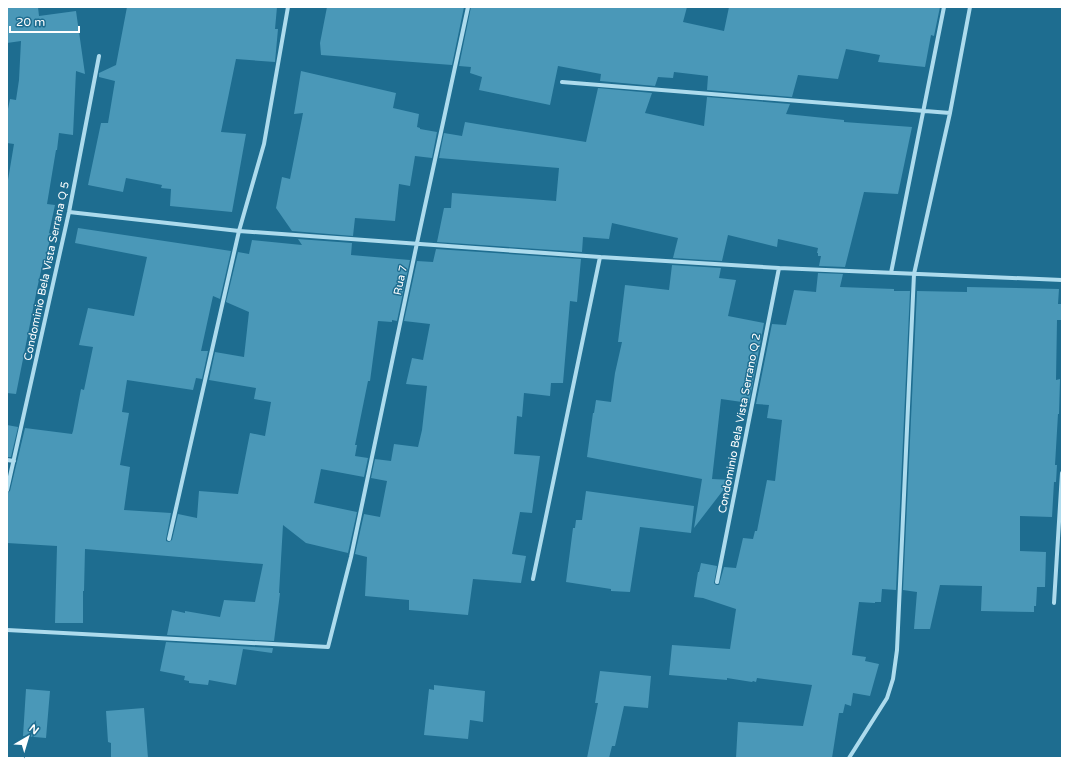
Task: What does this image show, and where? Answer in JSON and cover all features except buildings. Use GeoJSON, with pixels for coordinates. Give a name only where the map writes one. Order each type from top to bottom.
{"type":"FeatureCollection","features":[{"type":"Feature","properties":{"kind":"street"},"geometry":{"type":"LineString","coordinates":[[169,539],[240,231],[264,144],[288,7]]}},
{"type":"Feature","properties":{"kind":"street","name":"Rua 7"},"geometry":{"type":"LineString","coordinates":[[7,630],[328,647],[351,557],[468,7]]}},
{"type":"Feature","properties":{"kind":"street"},"geometry":{"type":"LineString","coordinates":[[891,273],[925,111],[944,7]]}},
{"type":"Feature","properties":{"kind":"street"},"geometry":{"type":"LineString","coordinates":[[849,758],[887,698],[894,672],[897,650],[914,274],[950,113],[970,7]]}},
{"type":"Feature","properties":{"kind":"street","name":"Condominio Bela Vista Serrana Q 5"},"geometry":{"type":"LineString","coordinates":[[8,490],[69,212],[99,56]]}},
{"type":"Feature","properties":{"kind":"street"},"geometry":{"type":"LineString","coordinates":[[562,82],[950,113]]}},
{"type":"Feature","properties":{"kind":"street"},"geometry":{"type":"LineString","coordinates":[[69,212],[240,231],[600,257],[779,268],[1062,280]]}},
{"type":"Feature","properties":{"kind":"street"},"geometry":{"type":"LineString","coordinates":[[533,579],[600,257]]}},
{"type":"Feature","properties":{"kind":"street","name":"Condominio Bela Vista Serrano Q 2"},"geometry":{"type":"LineString","coordinates":[[717,582],[779,268]]}},
{"type":"Feature","properties":{"kind":"street"},"geometry":{"type":"LineString","coordinates":[[7,460],[14,461]]}},
{"type":"Feature","properties":{"kind":"street"},"geometry":{"type":"LineString","coordinates":[[1054,603],[1062,473]]}}]}
